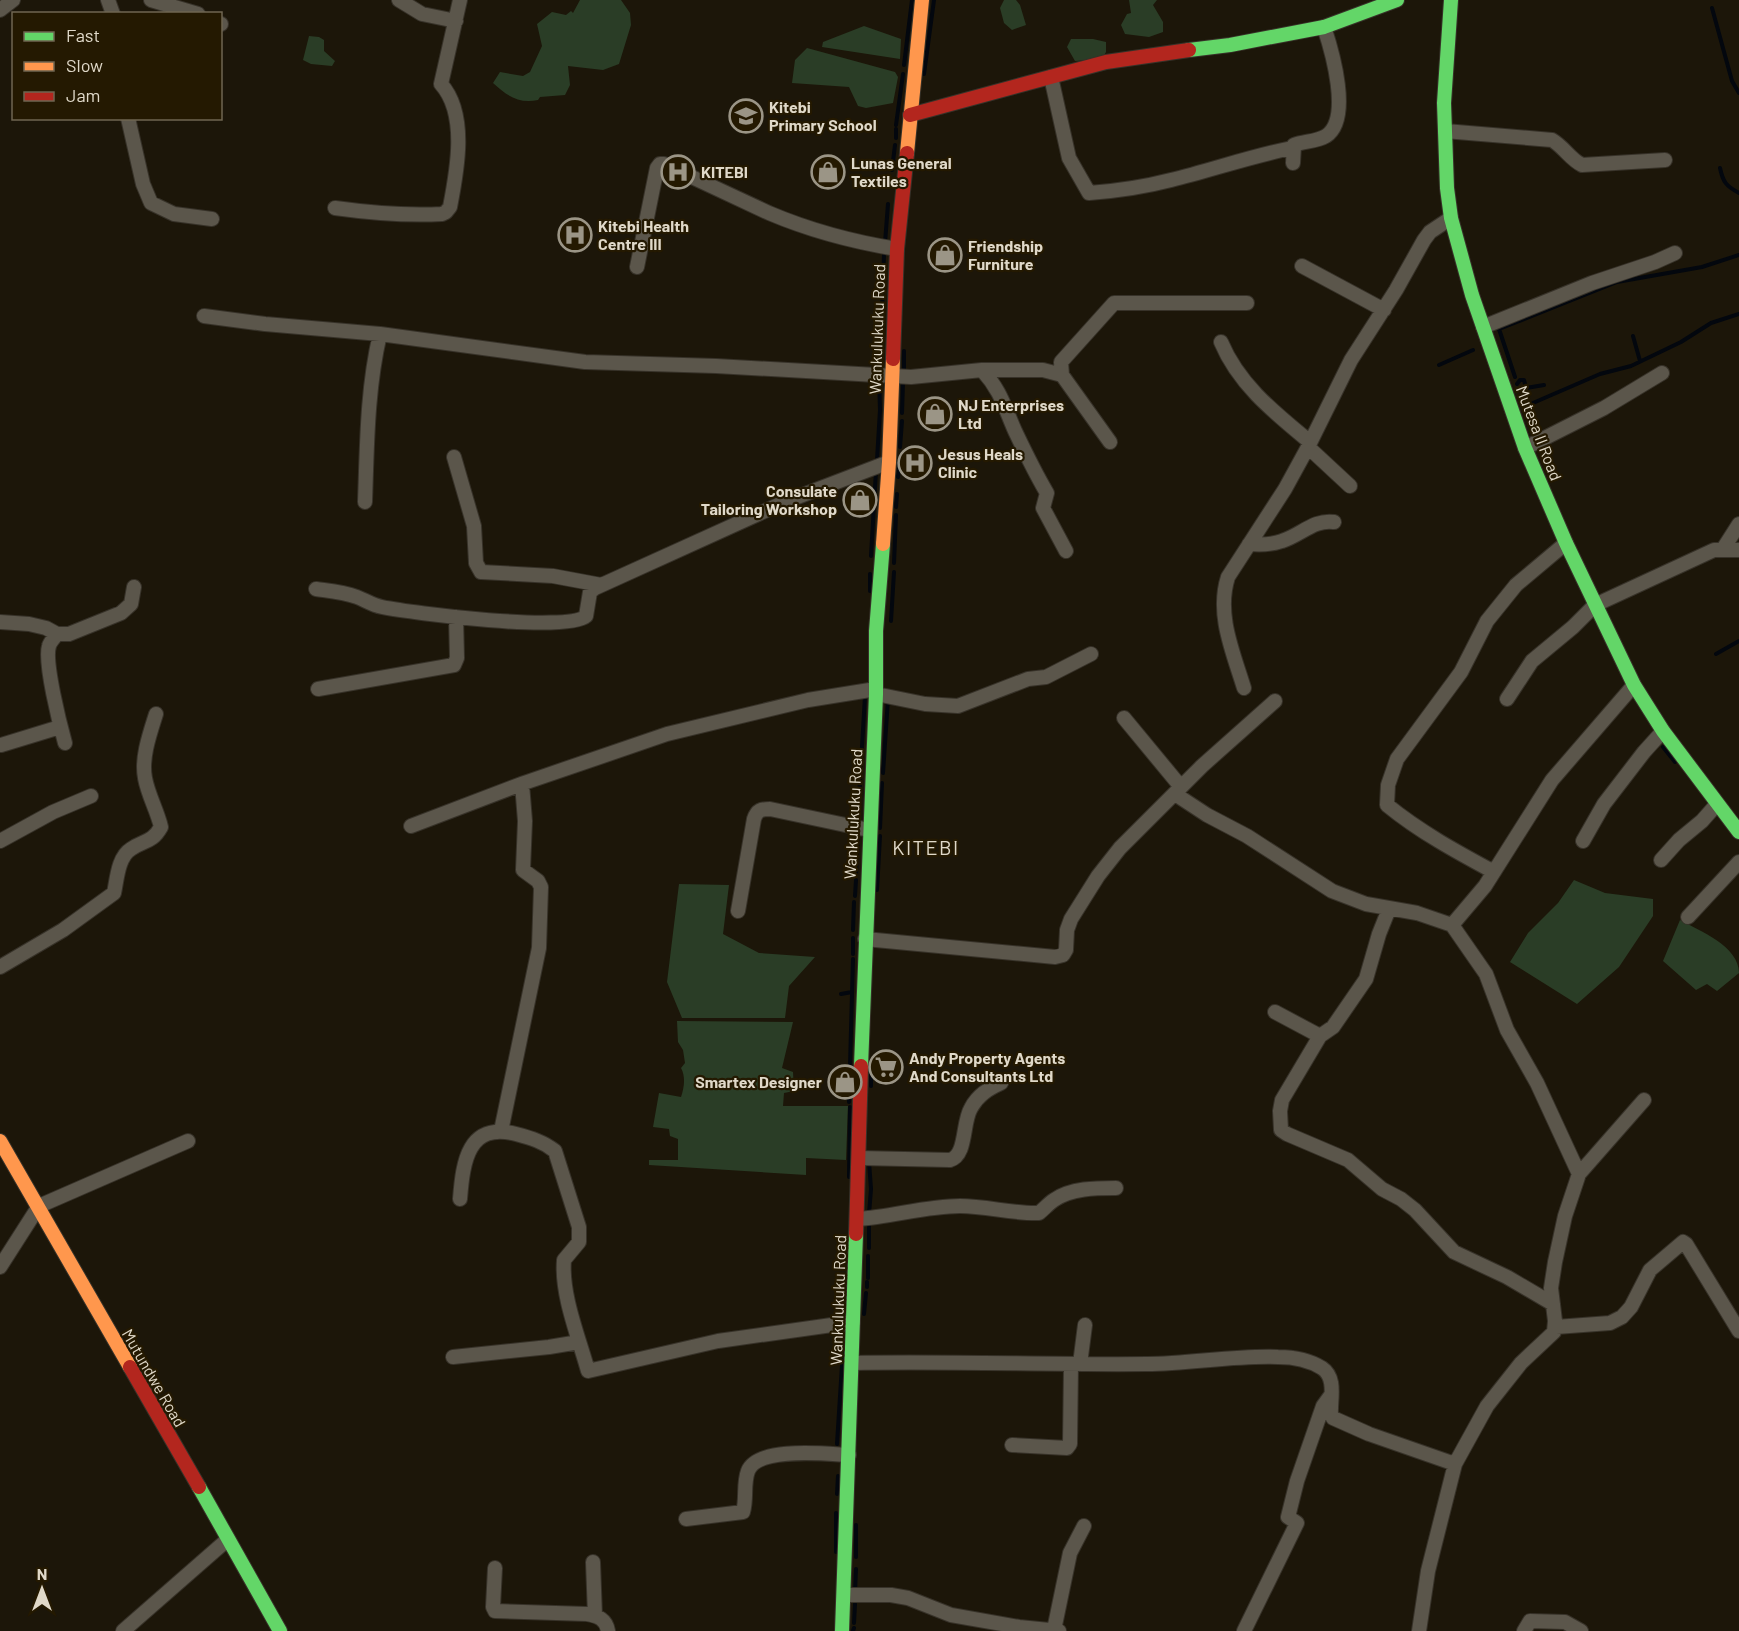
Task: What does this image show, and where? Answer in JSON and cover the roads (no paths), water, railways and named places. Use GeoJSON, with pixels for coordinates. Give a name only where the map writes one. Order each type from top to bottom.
{"type":"FeatureCollection","features":[{"type":"Feature","properties":{"kind":"main road","name":"Wankulukuku Road"},"geometry":{"type":"LineString","coordinates":[[842,1631],[865,939],[876,692],[876,632],[889,462],[897,249],[922,0]]}},
{"type":"Feature","properties":{"kind":"main road"},"geometry":{"type":"LineString","coordinates":[[910,115],[1051,76],[1142,56],[1230,45],[1324,27],[1397,0]]}},
{"type":"Feature","properties":{"kind":"main road","name":"Mutesa II Road"},"geometry":{"type":"LineString","coordinates":[[1451,0],[1445,131],[1447,188],[1451,218],[1468,284],[1525,448],[1566,543],[1634,685],[1663,731],[1739,832]]}},
{"type":"Feature","properties":{"kind":"main road","name":"Mutundwe Road"},"geometry":{"type":"LineString","coordinates":[[0,1141],[280,1631]]}},
{"type":"Feature","properties":{"kind":"street"},"geometry":{"type":"LineString","coordinates":[[0,10],[12,0]]}},
{"type":"Feature","properties":{"kind":"street"},"geometry":{"type":"LineString","coordinates":[[151,0],[191,12]]}},
{"type":"Feature","properties":{"kind":"street"},"geometry":{"type":"LineString","coordinates":[[399,0],[422,14],[456,21]]}},
{"type":"Feature","properties":{"kind":"street"},"geometry":{"type":"LineString","coordinates":[[335,208],[408,216],[442,214],[450,207],[458,167],[456,122],[452,102],[441,84],[460,0]]}},
{"type":"Feature","properties":{"kind":"street"},"geometry":{"type":"LineString","coordinates":[[1051,76],[1069,158],[1089,193],[1120,190],[1168,181],[1266,153],[1292,148],[1296,143],[1320,139],[1328,135],[1337,115],[1336,72],[1324,27]]}},
{"type":"Feature","properties":{"kind":"street"},"geometry":{"type":"LineString","coordinates":[[128,120],[142,184],[151,203],[174,214],[212,219]]}},
{"type":"Feature","properties":{"kind":"street"},"geometry":{"type":"LineString","coordinates":[[1445,131],[1552,140],[1561,145],[1574,161],[1582,165],[1665,160]]}},
{"type":"Feature","properties":{"kind":"street"},"geometry":{"type":"LineString","coordinates":[[1292,148],[1293,163]]}},
{"type":"Feature","properties":{"kind":"street"},"geometry":{"type":"LineString","coordinates":[[637,267],[657,168],[660,164],[769,213],[806,226],[897,249]]}},
{"type":"Feature","properties":{"kind":"street"},"geometry":{"type":"LineString","coordinates":[[1244,688],[1223,618],[1228,576],[1285,489],[1342,375],[1384,310],[1424,240],[1430,232],[1451,218]]}},
{"type":"Feature","properties":{"kind":"street"},"geometry":{"type":"LineString","coordinates":[[1483,327],[1592,283],[1648,265],[1675,253]]}},
{"type":"Feature","properties":{"kind":"street"},"geometry":{"type":"LineString","coordinates":[[1302,266],[1384,310]]}},
{"type":"Feature","properties":{"kind":"street"},"geometry":{"type":"LineString","coordinates":[[1110,442],[1062,375],[1061,362],[1114,303],[1247,303]]}},
{"type":"Feature","properties":{"kind":"street"},"geometry":{"type":"LineString","coordinates":[[204,316],[380,334],[585,362],[716,366],[911,377],[982,370],[1043,370],[1062,375]]}},
{"type":"Feature","properties":{"kind":"street"},"geometry":{"type":"LineString","coordinates":[[364,502],[369,408],[380,334]]}},
{"type":"Feature","properties":{"kind":"street"},"geometry":{"type":"LineString","coordinates":[[1221,342],[1228,360],[1244,382],[1350,486]]}},
{"type":"Feature","properties":{"kind":"street"},"geometry":{"type":"LineString","coordinates":[[982,370],[1002,397],[1027,456],[1047,494],[1043,508],[1066,550]]}},
{"type":"Feature","properties":{"kind":"street"},"geometry":{"type":"LineString","coordinates":[[1525,448],[1604,408],[1662,373]]}},
{"type":"Feature","properties":{"kind":"street"},"geometry":{"type":"LineString","coordinates":[[454,457],[474,526],[476,563],[481,572],[552,576],[601,585]]}},
{"type":"Feature","properties":{"kind":"street"},"geometry":{"type":"LineString","coordinates":[[316,589],[343,593],[385,608],[456,617],[542,622],[582,620],[587,613],[590,592],[601,585],[787,501],[889,462]]}},
{"type":"Feature","properties":{"kind":"street"},"geometry":{"type":"LineString","coordinates":[[1249,544],[1267,545],[1283,541],[1323,521],[1334,522]]}},
{"type":"Feature","properties":{"kind":"street"},"geometry":{"type":"LineString","coordinates":[[1723,549],[1739,524]]}},
{"type":"Feature","properties":{"kind":"street"},"geometry":{"type":"LineString","coordinates":[[1494,872],[1440,843],[1387,805],[1388,785],[1396,759],[1461,672],[1487,621],[1516,585],[1566,543]]}},
{"type":"Feature","properties":{"kind":"street"},"geometry":{"type":"LineString","coordinates":[[1507,699],[1532,661],[1596,605],[1714,550],[1739,550]]}},
{"type":"Feature","properties":{"kind":"street"},"geometry":{"type":"LineString","coordinates":[[0,622],[46,628],[57,634],[69,634],[121,613],[131,604],[134,587]]}},
{"type":"Feature","properties":{"kind":"street"},"geometry":{"type":"LineString","coordinates":[[318,689],[454,665],[457,658],[456,617]]}},
{"type":"Feature","properties":{"kind":"street"},"geometry":{"type":"LineString","coordinates":[[57,634],[49,644],[48,654],[64,743]]}},
{"type":"Feature","properties":{"kind":"street"},"geometry":{"type":"LineString","coordinates":[[411,826],[522,784],[667,734],[808,700],[876,692],[925,704],[958,706],[1028,679],[1046,677],[1091,654]]}},
{"type":"Feature","properties":{"kind":"street"},"geometry":{"type":"LineString","coordinates":[[1452,925],[1469,907],[1494,872],[1552,780],[1634,685]]}},
{"type":"Feature","properties":{"kind":"street"},"geometry":{"type":"LineString","coordinates":[[865,939],[1055,957],[1063,955],[1066,950],[1067,930],[1071,920],[1098,876],[1120,848],[1232,737],[1275,701]]}},
{"type":"Feature","properties":{"kind":"street"},"geometry":{"type":"LineString","coordinates":[[0,967],[63,930],[114,892],[122,859],[129,849],[155,838],[161,827],[144,776],[148,738],[156,714]]}},
{"type":"Feature","properties":{"kind":"street"},"geometry":{"type":"LineString","coordinates":[[1124,718],[1178,790],[1207,815],[1247,836],[1332,891],[1366,904],[1424,914],[1452,925],[1486,974],[1507,1030],[1537,1083],[1579,1174]]}},
{"type":"Feature","properties":{"kind":"street"},"geometry":{"type":"LineString","coordinates":[[1,745],[60,727]]}},
{"type":"Feature","properties":{"kind":"street"},"geometry":{"type":"LineString","coordinates":[[1583,841],[1604,804],[1663,731]]}},
{"type":"Feature","properties":{"kind":"street"},"geometry":{"type":"LineString","coordinates":[[501,1131],[538,948],[541,891],[538,881],[523,870],[525,821],[522,784]]}},
{"type":"Feature","properties":{"kind":"street"},"geometry":{"type":"LineString","coordinates":[[0,841],[53,812],[91,796]]}},
{"type":"Feature","properties":{"kind":"street"},"geometry":{"type":"LineString","coordinates":[[1661,860],[1717,804]]}},
{"type":"Feature","properties":{"kind":"street"},"geometry":{"type":"LineString","coordinates":[[738,911],[754,819],[759,810],[770,809],[869,830]]}},
{"type":"Feature","properties":{"kind":"street"},"geometry":{"type":"LineString","coordinates":[[1689,917],[1739,862]]}},
{"type":"Feature","properties":{"kind":"street"},"geometry":{"type":"LineString","coordinates":[[1389,909],[1366,979],[1333,1027],[1320,1036],[1282,1100],[1281,1130],[1348,1160],[1382,1190],[1408,1204],[1454,1252],[1507,1277],[1553,1304]]}},
{"type":"Feature","properties":{"kind":"street"},"geometry":{"type":"LineString","coordinates":[[1275,1012],[1320,1036]]}},
{"type":"Feature","properties":{"kind":"street"},"geometry":{"type":"LineString","coordinates":[[859,1158],[950,1160],[955,1158],[961,1150],[963,1129],[971,1108],[983,1093],[1001,1083]]}},
{"type":"Feature","properties":{"kind":"street"},"geometry":{"type":"LineString","coordinates":[[1419,1631],[1428,1571],[1455,1464],[1487,1406],[1521,1363],[1554,1332],[1556,1327],[1551,1288],[1555,1262],[1565,1216],[1579,1174],[1644,1100]]}},
{"type":"Feature","properties":{"kind":"street"},"geometry":{"type":"LineString","coordinates":[[460,1199],[462,1173],[475,1141],[490,1133],[501,1131],[535,1139],[552,1148],[558,1155],[579,1227],[578,1245],[567,1255],[564,1266],[570,1310],[588,1371],[718,1341],[854,1322]]}},
{"type":"Feature","properties":{"kind":"street"},"geometry":{"type":"LineString","coordinates":[[0,1267],[39,1206],[188,1141]]}},
{"type":"Feature","properties":{"kind":"street"},"geometry":{"type":"LineString","coordinates":[[857,1219],[947,1206],[1040,1213],[1053,1201],[1069,1193],[1079,1190],[1116,1188]]}},
{"type":"Feature","properties":{"kind":"street"},"geometry":{"type":"LineString","coordinates":[[1556,1327],[1610,1323],[1622,1317],[1631,1307],[1650,1270],[1683,1242],[1739,1331]]}},
{"type":"Feature","properties":{"kind":"street"},"geometry":{"type":"LineString","coordinates":[[1012,1445],[1067,1448],[1070,1444],[1075,1364],[1085,1325]]}},
{"type":"Feature","properties":{"kind":"street"},"geometry":{"type":"LineString","coordinates":[[453,1357],[579,1342]]}},
{"type":"Feature","properties":{"kind":"street"},"geometry":{"type":"LineString","coordinates":[[852,1363],[1177,1363],[1295,1358],[1313,1363],[1329,1376],[1332,1394],[1331,1414],[1334,1418],[1369,1434],[1455,1464]]}},
{"type":"Feature","properties":{"kind":"street"},"geometry":{"type":"LineString","coordinates":[[1244,1631],[1297,1522],[1288,1517],[1297,1481],[1323,1406],[1332,1394]]}},
{"type":"Feature","properties":{"kind":"street"},"geometry":{"type":"LineString","coordinates":[[686,1519],[743,1512],[749,1469],[758,1460],[773,1455],[788,1454],[849,1455]]}},
{"type":"Feature","properties":{"kind":"street"},"geometry":{"type":"LineString","coordinates":[[844,1595],[891,1595],[908,1598],[951,1615],[1004,1628],[1057,1631],[1070,1553],[1084,1526]]}},
{"type":"Feature","properties":{"kind":"street"},"geometry":{"type":"LineString","coordinates":[[123,1631],[227,1540]]}},
{"type":"Feature","properties":{"kind":"street"},"geometry":{"type":"LineString","coordinates":[[593,1562],[595,1616]]}},
{"type":"Feature","properties":{"kind":"street"},"geometry":{"type":"LineString","coordinates":[[495,1568],[495,1611],[595,1616],[605,1622],[608,1631]]}},
{"type":"Feature","properties":{"kind":"street"},"geometry":{"type":"LineString","coordinates":[[1524,1631],[1530,1621],[1565,1622],[1581,1631]]}},
{"type":"Feature","properties":{"kind":"waterway"},"geometry":{"type":"LineString","coordinates":[[904,65],[912,0]]}},
{"type":"Feature","properties":{"kind":"waterway"},"geometry":{"type":"LineString","coordinates":[[924,74],[934,0]]}},
{"type":"Feature","properties":{"kind":"waterway"},"geometry":{"type":"LineString","coordinates":[[1712,8],[1732,81],[1739,93]]}},
{"type":"Feature","properties":{"kind":"waterway"},"geometry":{"type":"LineString","coordinates":[[896,125],[903,74]]}},
{"type":"Feature","properties":{"kind":"waterway"},"geometry":{"type":"LineString","coordinates":[[896,129],[896,138]]}},
{"type":"Feature","properties":{"kind":"waterway"},"geometry":{"type":"LineString","coordinates":[[892,170],[895,145]]}},
{"type":"Feature","properties":{"kind":"waterway"},"geometry":{"type":"LineString","coordinates":[[1720,168],[1726,183],[1739,193]]}},
{"type":"Feature","properties":{"kind":"waterway"},"geometry":{"type":"LineString","coordinates":[[885,243],[888,204]]}},
{"type":"Feature","properties":{"kind":"waterway"},"geometry":{"type":"LineString","coordinates":[[880,367],[884,255]]}},
{"type":"Feature","properties":{"kind":"waterway"},"geometry":{"type":"LineString","coordinates":[[1515,377],[1499,329],[1617,282],[1702,267],[1739,255]]}},
{"type":"Feature","properties":{"kind":"waterway"},"geometry":{"type":"LineString","coordinates":[[1526,406],[1600,374],[1631,366],[1681,342],[1711,323],[1739,314]]}},
{"type":"Feature","properties":{"kind":"waterway"},"geometry":{"type":"LineString","coordinates":[[1633,336],[1640,361]]}},
{"type":"Feature","properties":{"kind":"waterway"},"geometry":{"type":"LineString","coordinates":[[1439,365],[1473,350]]}},
{"type":"Feature","properties":{"kind":"waterway"},"geometry":{"type":"LineString","coordinates":[[904,351],[904,371]]}},
{"type":"Feature","properties":{"kind":"waterway"},"geometry":{"type":"LineString","coordinates":[[877,460],[879,377]]}},
{"type":"Feature","properties":{"kind":"waterway"},"geometry":{"type":"LineString","coordinates":[[1517,384],[1520,380],[1524,380],[1526,388],[1544,385]]}},
{"type":"Feature","properties":{"kind":"waterway"},"geometry":{"type":"LineString","coordinates":[[902,413],[903,382]]}},
{"type":"Feature","properties":{"kind":"waterway"},"geometry":{"type":"LineString","coordinates":[[1521,397],[1531,415]]}},
{"type":"Feature","properties":{"kind":"waterway"},"geometry":{"type":"LineString","coordinates":[[900,447],[902,421]]}},
{"type":"Feature","properties":{"kind":"waterway"},"geometry":{"type":"LineString","coordinates":[[898,477],[899,463]]}},
{"type":"Feature","properties":{"kind":"waterway"},"geometry":{"type":"LineString","coordinates":[[871,556],[876,471]]}},
{"type":"Feature","properties":{"kind":"waterway"},"geometry":{"type":"LineString","coordinates":[[896,507],[897,494]]}},
{"type":"Feature","properties":{"kind":"waterway"},"geometry":{"type":"LineString","coordinates":[[894,563],[896,515]]}},
{"type":"Feature","properties":{"kind":"waterway"},"geometry":{"type":"LineString","coordinates":[[891,621],[894,572]]}},
{"type":"Feature","properties":{"kind":"waterway"},"geometry":{"type":"LineString","coordinates":[[870,574],[870,591]]}},
{"type":"Feature","properties":{"kind":"waterway"},"geometry":{"type":"LineString","coordinates":[[1716,654],[1739,641]]}},
{"type":"Feature","properties":{"kind":"waterway"},"geometry":{"type":"LineString","coordinates":[[858,815],[865,696]]}},
{"type":"Feature","properties":{"kind":"waterway"},"geometry":{"type":"LineString","coordinates":[[883,773],[888,699]]}},
{"type":"Feature","properties":{"kind":"waterway"},"geometry":{"type":"LineString","coordinates":[[1663,747],[1675,762]]}},
{"type":"Feature","properties":{"kind":"waterway"},"geometry":{"type":"LineString","coordinates":[[880,828],[882,783]]}},
{"type":"Feature","properties":{"kind":"waterway"},"geometry":{"type":"LineString","coordinates":[[856,875],[858,832]]}},
{"type":"Feature","properties":{"kind":"waterway"},"geometry":{"type":"LineString","coordinates":[[877,890],[880,836]]}},
{"type":"Feature","properties":{"kind":"waterway"},"geometry":{"type":"LineString","coordinates":[[855,896],[856,880]]}},
{"type":"Feature","properties":{"kind":"waterway"},"geometry":{"type":"LineString","coordinates":[[853,930],[854,902]]}},
{"type":"Feature","properties":{"kind":"waterway"},"geometry":{"type":"LineString","coordinates":[[853,938],[853,954]]}},
{"type":"Feature","properties":{"kind":"waterway"},"geometry":{"type":"LineString","coordinates":[[849,1102],[853,959]]}},
{"type":"Feature","properties":{"kind":"waterway"},"geometry":{"type":"LineString","coordinates":[[841,994],[852,992]]}},
{"type":"Feature","properties":{"kind":"waterway"},"geometry":{"type":"LineString","coordinates":[[871,1072],[871,1086]]}},
{"type":"Feature","properties":{"kind":"waterway"},"geometry":{"type":"LineString","coordinates":[[849,1177],[850,1107]]}},
{"type":"Feature","properties":{"kind":"waterway"},"geometry":{"type":"LineString","coordinates":[[869,1162],[871,1189],[869,1214]]}},
{"type":"Feature","properties":{"kind":"waterway"},"geometry":{"type":"LineString","coordinates":[[869,1225],[869,1248]]}},
{"type":"Feature","properties":{"kind":"waterway"},"geometry":{"type":"LineString","coordinates":[[868,1256],[868,1278]]}},
{"type":"Feature","properties":{"kind":"waterway"},"geometry":{"type":"LineString","coordinates":[[867,1282],[867,1287]]}},
{"type":"Feature","properties":{"kind":"waterway"},"geometry":{"type":"LineString","coordinates":[[864,1314],[866,1293]]}},
{"type":"Feature","properties":{"kind":"waterway"},"geometry":{"type":"LineString","coordinates":[[837,1444],[844,1334]]}},
{"type":"Feature","properties":{"kind":"waterway"},"geometry":{"type":"LineString","coordinates":[[837,1494],[838,1476]]}},
{"type":"Feature","properties":{"kind":"waterway"},"geometry":{"type":"LineString","coordinates":[[836,1513],[836,1552]]}},
{"type":"Feature","properties":{"kind":"waterway"},"geometry":{"type":"LineString","coordinates":[[856,1525],[856,1557]]}},
{"type":"Feature","properties":{"kind":"waterway"},"geometry":{"type":"LineString","coordinates":[[855,1592],[856,1569]]}},
{"type":"Feature","properties":{"kind":"waterway"},"geometry":{"type":"LineString","coordinates":[[854,1623],[855,1604]]}},
{"type":"Feature","properties":{"kind":"place","name":"Kitebi Primary School"},"geometry":{"type":"Point","coordinates":[746,116]}},
{"type":"Feature","properties":{"kind":"place","name":"KITEBI"},"geometry":{"type":"Point","coordinates":[678,172]}},
{"type":"Feature","properties":{"kind":"place","name":"Lunas General Textiles"},"geometry":{"type":"Point","coordinates":[828,172]}},
{"type":"Feature","properties":{"kind":"place","name":"Kitebi Health Centre III"},"geometry":{"type":"Point","coordinates":[575,235]}},
{"type":"Feature","properties":{"kind":"place","name":"Friendship Furniture"},"geometry":{"type":"Point","coordinates":[945,255]}},
{"type":"Feature","properties":{"kind":"place","name":"NJ Enterprises Ltd"},"geometry":{"type":"Point","coordinates":[935,414]}},
{"type":"Feature","properties":{"kind":"place","name":"Jesus Heals Clinic"},"geometry":{"type":"Point","coordinates":[915,463]}},
{"type":"Feature","properties":{"kind":"place","name":"Consulate Tailoring Workshop"},"geometry":{"type":"Point","coordinates":[860,500]}},
{"type":"Feature","properties":{"kind":"place","name":"Andy Property Agents And Consultants Ltd"},"geometry":{"type":"Point","coordinates":[886,1067]}},
{"type":"Feature","properties":{"kind":"place","name":"Smartex Designer"},"geometry":{"type":"Point","coordinates":[845,1082]}},
{"type":"Feature","properties":{"kind":"district","name":"KITEBI"},"geometry":{"type":"Point","coordinates":[926,848]}}]}
